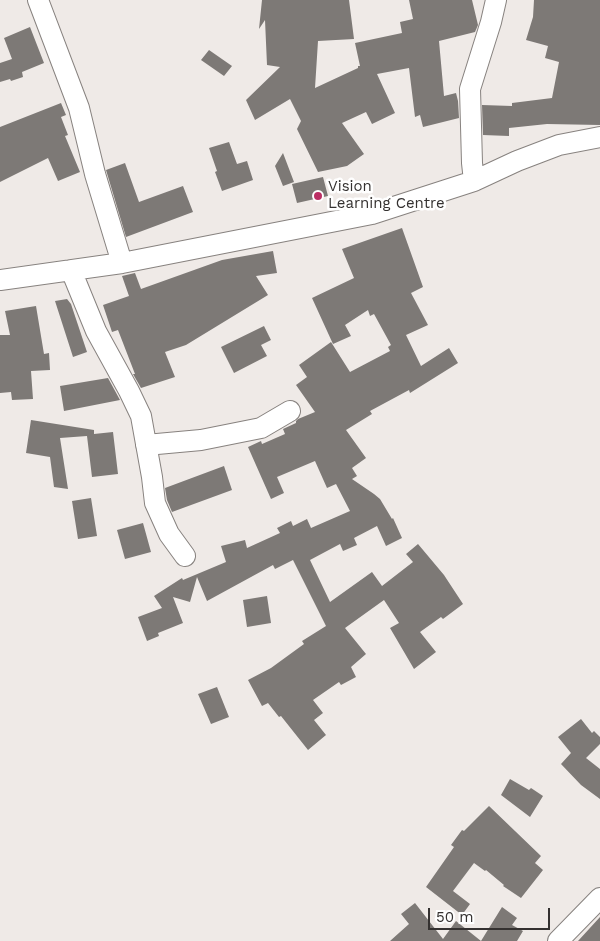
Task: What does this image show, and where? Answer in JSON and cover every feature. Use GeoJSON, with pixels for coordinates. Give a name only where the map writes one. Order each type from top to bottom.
{"type":"FeatureCollection","features":[{"type":"Feature","properties":{"kind":"street"},"geometry":{"type":"LineString","coordinates":[[38,0],[44,21],[79,108],[95,174],[122,263]]}},
{"type":"Feature","properties":{"kind":"street"},"geometry":{"type":"LineString","coordinates":[[474,181],[470,89],[496,0]]}},
{"type":"Feature","properties":{"kind":"street"},"geometry":{"type":"LineString","coordinates":[[0,280],[122,263],[372,214],[474,181],[517,161],[559,145],[600,137]]}},
{"type":"Feature","properties":{"kind":"street"},"geometry":{"type":"LineString","coordinates":[[71,270],[96,331],[141,416],[155,502],[169,534],[185,556]]}},
{"type":"Feature","properties":{"kind":"street"},"geometry":{"type":"LineString","coordinates":[[146,445],[200,440],[260,428],[290,411]]}},
{"type":"Feature","properties":{"kind":"street"},"geometry":{"type":"LineString","coordinates":[[558,941],[600,898]]}},
{"type":"Feature","properties":{"kind":"building"},"geometry":{"type":"Polygon","coordinates":[[[262,0],[349,0],[354,39],[318,41],[315,88],[360,66],[355,43],[402,33],[400,22],[413,19],[409,0],[472,0],[478,25],[475,32],[439,41],[444,96],[456,93],[459,118],[423,127],[420,115],[415,117],[409,68],[377,74],[395,113],[372,124],[366,112],[342,123],[364,154],[347,166],[318,172],[297,129],[301,121],[290,99],[255,120],[246,100],[280,67],[267,65],[265,20],[259,29],[262,0]]]}},
{"type":"Feature","properties":{"kind":"building"},"geometry":{"type":"Polygon","coordinates":[[[534,0],[600,0],[600,125],[547,124],[509,128],[509,136],[483,135],[482,105],[512,106],[512,103],[552,98],[559,62],[545,58],[548,46],[526,40],[533,17],[534,0]]]}},
{"type":"Feature","properties":{"kind":"building"},"geometry":{"type":"Polygon","coordinates":[[[30,27],[44,63],[22,72],[23,77],[0,82],[0,63],[12,59],[4,38],[30,27]]]}},
{"type":"Feature","properties":{"kind":"building"},"geometry":{"type":"Polygon","coordinates":[[[209,50],[232,66],[224,76],[201,60],[209,50]]]}},
{"type":"Feature","properties":{"kind":"building"},"geometry":{"type":"Polygon","coordinates":[[[61,103],[66,115],[61,117],[68,135],[65,136],[80,172],[58,181],[48,158],[0,182],[0,127],[61,103]]]}},
{"type":"Feature","properties":{"kind":"building"},"geometry":{"type":"Polygon","coordinates":[[[229,142],[237,164],[247,161],[253,180],[222,191],[209,148],[229,142]]]}},
{"type":"Feature","properties":{"kind":"building"},"geometry":{"type":"Polygon","coordinates":[[[283,153],[294,182],[283,186],[275,166],[283,153]]]}},
{"type":"Feature","properties":{"kind":"building"},"geometry":{"type":"Polygon","coordinates":[[[125,163],[139,202],[183,186],[193,212],[126,237],[106,170],[125,163]]]}},
{"type":"Feature","properties":{"kind":"building"},"geometry":{"type":"Polygon","coordinates":[[[323,177],[328,196],[297,203],[292,184],[323,177]]]}},
{"type":"Feature","properties":{"kind":"building"},"geometry":{"type":"Polygon","coordinates":[[[402,228],[423,287],[411,293],[428,325],[406,335],[421,366],[449,348],[458,363],[410,393],[409,390],[370,411],[372,414],[346,430],[366,458],[352,468],[357,476],[352,479],[380,499],[393,518],[402,538],[386,546],[377,526],[354,538],[357,545],[343,551],[340,544],[310,560],[330,602],[372,572],[382,586],[413,562],[406,554],[418,544],[444,575],[463,604],[443,619],[441,617],[420,632],[436,652],[414,669],[390,628],[399,623],[384,600],[345,628],[366,654],[351,667],[356,677],[341,685],[339,682],[313,700],[323,713],[314,720],[326,735],[308,750],[268,703],[262,706],[248,680],[271,668],[304,644],[302,641],[326,626],[293,560],[275,569],[273,565],[207,601],[197,577],[190,602],[173,597],[183,623],[158,633],[159,636],[147,641],[138,617],[162,608],[154,596],[182,578],[183,580],[226,562],[221,546],[245,540],[247,548],[280,533],[277,528],[291,521],[293,526],[307,519],[311,528],[350,511],[336,484],[327,488],[315,461],[277,477],[284,493],[271,499],[248,447],[261,441],[262,444],[285,434],[283,429],[296,423],[298,419],[315,412],[296,385],[307,377],[299,365],[331,342],[350,372],[390,351],[388,347],[391,345],[374,314],[370,316],[368,310],[345,325],[351,336],[333,344],[312,298],[354,278],[342,249],[402,228]]]}},
{"type":"Feature","properties":{"kind":"building"},"geometry":{"type":"Polygon","coordinates":[[[273,251],[277,273],[256,276],[268,295],[186,345],[165,352],[175,377],[141,388],[133,374],[135,374],[118,330],[112,332],[103,305],[129,296],[122,276],[135,273],[141,289],[222,260],[273,251]]]}},
{"type":"Feature","properties":{"kind":"building"},"geometry":{"type":"Polygon","coordinates":[[[67,299],[71,304],[87,352],[73,357],[55,301],[67,299]]]}},
{"type":"Feature","properties":{"kind":"building"},"geometry":{"type":"Polygon","coordinates":[[[36,306],[44,354],[49,353],[50,370],[31,371],[33,399],[12,400],[11,392],[0,393],[0,335],[10,335],[5,311],[36,306]]]}},
{"type":"Feature","properties":{"kind":"building"},"geometry":{"type":"Polygon","coordinates":[[[264,326],[271,340],[261,345],[267,356],[234,373],[221,347],[264,326]]]}},
{"type":"Feature","properties":{"kind":"building"},"geometry":{"type":"Polygon","coordinates":[[[108,378],[120,400],[64,411],[60,386],[108,378]]]}},
{"type":"Feature","properties":{"kind":"building"},"geometry":{"type":"Polygon","coordinates":[[[31,420],[94,430],[94,434],[113,432],[118,474],[92,477],[87,436],[60,438],[68,489],[54,487],[50,457],[26,453],[31,420]]]}},
{"type":"Feature","properties":{"kind":"building"},"geometry":{"type":"Polygon","coordinates":[[[224,466],[232,490],[172,512],[165,488],[224,466]]]}},
{"type":"Feature","properties":{"kind":"building"},"geometry":{"type":"Polygon","coordinates":[[[91,498],[97,536],[78,539],[72,501],[91,498]]]}},
{"type":"Feature","properties":{"kind":"building"},"geometry":{"type":"Polygon","coordinates":[[[143,523],[151,552],[125,559],[117,530],[143,523]]]}},
{"type":"Feature","properties":{"kind":"building"},"geometry":{"type":"Polygon","coordinates":[[[267,596],[271,623],[247,627],[243,600],[267,596]]]}},
{"type":"Feature","properties":{"kind":"building"},"geometry":{"type":"Polygon","coordinates":[[[217,687],[229,717],[211,724],[198,694],[217,687]]]}},
{"type":"Feature","properties":{"kind":"building"},"geometry":{"type":"Polygon","coordinates":[[[581,719],[592,733],[594,731],[600,737],[600,744],[586,758],[600,769],[600,799],[581,785],[561,764],[571,753],[558,737],[581,719]]]}},
{"type":"Feature","properties":{"kind":"building"},"geometry":{"type":"Polygon","coordinates":[[[510,779],[529,790],[531,788],[543,796],[530,817],[501,795],[510,779]]]}},
{"type":"Feature","properties":{"kind":"building"},"geometry":{"type":"Polygon","coordinates":[[[489,806],[541,856],[535,863],[543,870],[521,898],[503,886],[486,870],[474,863],[453,891],[470,904],[462,915],[426,887],[454,847],[451,845],[462,830],[464,831],[489,806]]]}},
{"type":"Feature","properties":{"kind":"building"},"geometry":{"type":"Polygon","coordinates":[[[415,903],[443,939],[456,921],[481,941],[390,941],[409,924],[401,914],[415,903]]]}},
{"type":"Feature","properties":{"kind":"building"},"geometry":{"type":"Polygon","coordinates":[[[502,907],[517,918],[512,925],[523,931],[517,941],[481,941],[502,907]]]}},
{"type":"Feature","properties":{"kind":"building"},"geometry":{"type":"Polygon","coordinates":[[[600,917],[600,941],[578,941],[600,917]]]}},
{"type":"Feature","properties":{"kind":"place","name":"Vision Learning Centre"},"geometry":{"type":"Point","coordinates":[318,196]}}]}
